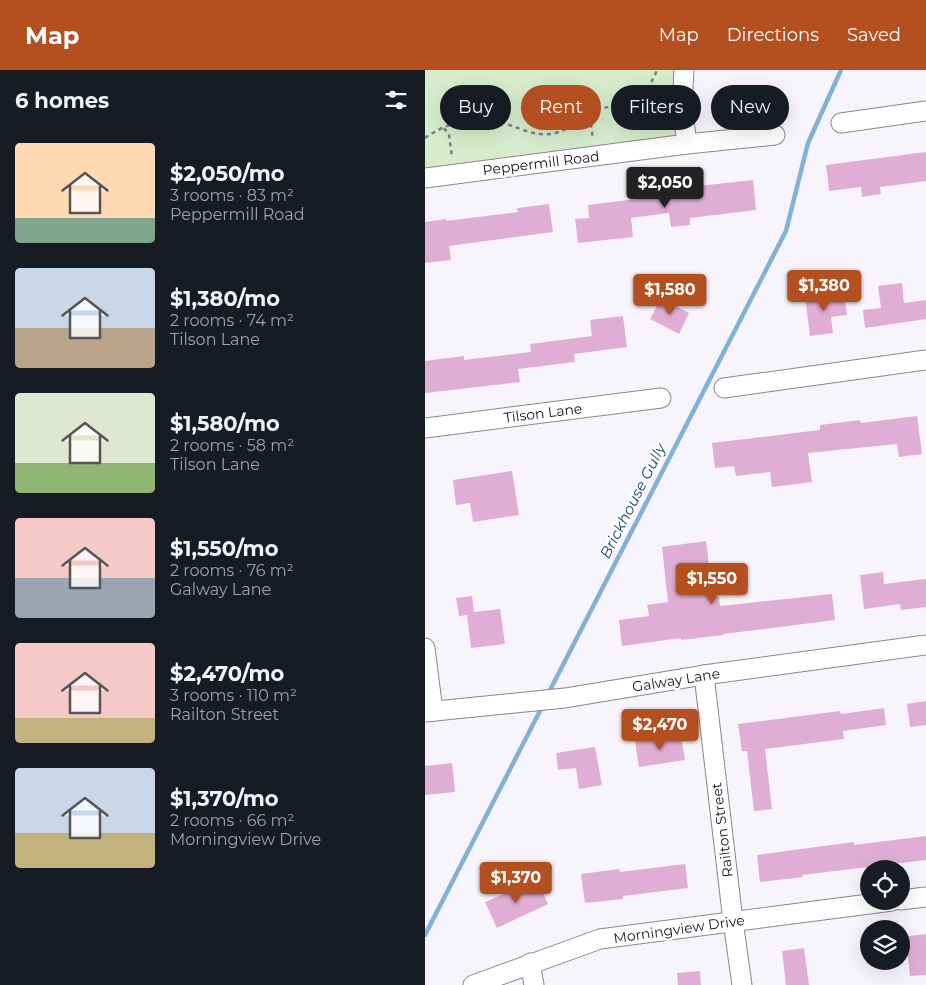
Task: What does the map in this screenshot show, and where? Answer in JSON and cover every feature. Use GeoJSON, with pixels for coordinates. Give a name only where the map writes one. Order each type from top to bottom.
{"type":"FeatureCollection","features":[{"type":"Feature","properties":{"kind":"street"},"geometry":{"type":"LineString","coordinates":[[685,70],[682,105],[687,144]]}},
{"type":"Feature","properties":{"kind":"street"},"geometry":{"type":"LineString","coordinates":[[841,123],[926,111]]}},
{"type":"Feature","properties":{"kind":"street","name":"Peppermill Road"},"geometry":{"type":"LineString","coordinates":[[425,178],[687,144],[775,135]]}},
{"type":"Feature","properties":{"kind":"street"},"geometry":{"type":"LineString","coordinates":[[725,388],[926,360]]}},
{"type":"Feature","properties":{"kind":"street","name":"Tilson Lane"},"geometry":{"type":"LineString","coordinates":[[425,428],[661,398]]}},
{"type":"Feature","properties":{"kind":"street","name":"Galway Lane"},"geometry":{"type":"LineString","coordinates":[[429,711],[565,698],[704,675],[926,645]]}},
{"type":"Feature","properties":{"kind":"street"},"geometry":{"type":"LineString","coordinates":[[425,648],[429,711]]}},
{"type":"Feature","properties":{"kind":"street","name":"Railton Street"},"geometry":{"type":"LineString","coordinates":[[704,675],[742,985]]}},
{"type":"Feature","properties":{"kind":"street"},"geometry":{"type":"LineString","coordinates":[[910,899],[926,897]]}},
{"type":"Feature","properties":{"kind":"street","name":"Morningview Drive"},"geometry":{"type":"LineString","coordinates":[[473,985],[600,939],[860,905]]}},
{"type":"Feature","properties":{"kind":"street"},"geometry":{"type":"LineString","coordinates":[[530,963],[534,985]]}},
{"type":"Feature","properties":{"kind":"path"},"geometry":{"type":"LineString","coordinates":[[601,109],[628,103],[639,96],[647,90],[657,70]]}},
{"type":"Feature","properties":{"kind":"path"},"geometry":{"type":"LineString","coordinates":[[425,138],[440,129]]}},
{"type":"Feature","properties":{"kind":"path"},"geometry":{"type":"LineString","coordinates":[[445,130],[449,135],[453,158]]}},
{"type":"Feature","properties":{"kind":"path"},"geometry":{"type":"LineString","coordinates":[[523,130],[531,133],[549,134],[563,130]]}},
{"type":"Feature","properties":{"kind":"path"},"geometry":{"type":"LineString","coordinates":[[592,130],[593,139]]}},
{"type":"Feature","properties":{"kind":"green space"},"geometry":{"type":"Polygon","coordinates":[[[425,70],[684,70],[685,85],[611,85],[611,130],[686,130],[687,144],[425,178],[425,70]]]}},
{"type":"Feature","properties":{"kind":"building"},"geometry":{"type":"Polygon","coordinates":[[[926,152],[926,181],[880,187],[881,194],[862,197],[861,187],[829,191],[826,165],[926,152]]]}},
{"type":"Feature","properties":{"kind":"building"},"geometry":{"type":"Polygon","coordinates":[[[753,180],[756,210],[690,218],[690,225],[671,227],[669,213],[631,218],[633,237],[578,243],[575,219],[589,218],[588,205],[636,199],[635,193],[753,180]]]}},
{"type":"Feature","properties":{"kind":"building"},"geometry":{"type":"Polygon","coordinates":[[[549,204],[553,232],[449,246],[451,260],[425,263],[425,222],[518,212],[517,208],[549,204]]]}},
{"type":"Feature","properties":{"kind":"building"},"geometry":{"type":"Polygon","coordinates":[[[902,283],[904,303],[926,300],[926,319],[865,328],[863,310],[881,308],[878,286],[902,283]]]}},
{"type":"Feature","properties":{"kind":"building"},"geometry":{"type":"Polygon","coordinates":[[[844,292],[847,315],[831,317],[833,333],[810,336],[805,296],[844,292]]]}},
{"type":"Feature","properties":{"kind":"building"},"geometry":{"type":"Polygon","coordinates":[[[661,298],[689,313],[679,334],[650,319],[661,298]]]}},
{"type":"Feature","properties":{"kind":"building"},"geometry":{"type":"Polygon","coordinates":[[[623,316],[627,347],[574,354],[575,362],[518,369],[520,382],[425,393],[425,361],[464,356],[464,360],[531,352],[530,344],[592,336],[590,320],[623,316]]]}},
{"type":"Feature","properties":{"kind":"building"},"geometry":{"type":"Polygon","coordinates":[[[917,416],[922,454],[899,457],[897,444],[808,453],[812,482],[772,487],[770,472],[736,476],[734,466],[715,468],[712,443],[820,430],[820,425],[860,420],[861,423],[917,416]]]}},
{"type":"Feature","properties":{"kind":"building"},"geometry":{"type":"Polygon","coordinates":[[[512,471],[519,515],[473,522],[470,503],[456,505],[453,480],[512,471]]]}},
{"type":"Feature","properties":{"kind":"building"},"geometry":{"type":"Polygon","coordinates":[[[706,541],[713,597],[719,597],[720,606],[832,594],[835,620],[622,646],[619,620],[649,616],[647,605],[668,602],[662,547],[706,541]]]}},
{"type":"Feature","properties":{"kind":"building"},"geometry":{"type":"Polygon","coordinates":[[[883,572],[884,584],[926,579],[926,607],[901,610],[900,604],[864,609],[860,575],[883,572]]]}},
{"type":"Feature","properties":{"kind":"building"},"geometry":{"type":"Polygon","coordinates":[[[472,596],[474,612],[500,609],[505,644],[471,648],[467,615],[459,616],[456,598],[472,596]]]}},
{"type":"Feature","properties":{"kind":"building"},"geometry":{"type":"Polygon","coordinates":[[[926,701],[926,725],[910,727],[907,704],[926,701]]]}},
{"type":"Feature","properties":{"kind":"building"},"geometry":{"type":"Polygon","coordinates":[[[884,708],[886,725],[843,731],[844,739],[765,749],[772,809],[754,811],[747,751],[742,751],[738,724],[840,711],[841,714],[884,708]]]}},
{"type":"Feature","properties":{"kind":"building"},"geometry":{"type":"Polygon","coordinates":[[[681,735],[685,760],[639,767],[635,741],[681,735]]]}},
{"type":"Feature","properties":{"kind":"building"},"geometry":{"type":"Polygon","coordinates":[[[595,747],[602,785],[579,789],[576,768],[558,770],[556,753],[595,747]]]}},
{"type":"Feature","properties":{"kind":"building"},"geometry":{"type":"Polygon","coordinates":[[[452,763],[455,792],[425,795],[425,766],[452,763]]]}},
{"type":"Feature","properties":{"kind":"building"},"geometry":{"type":"Polygon","coordinates":[[[926,836],[926,860],[910,862],[910,860],[860,860],[860,868],[760,882],[757,855],[854,842],[854,845],[926,836]]]}},
{"type":"Feature","properties":{"kind":"building"},"geometry":{"type":"Polygon","coordinates":[[[685,864],[688,888],[623,896],[623,899],[585,903],[581,874],[619,869],[620,872],[685,864]]]}},
{"type":"Feature","properties":{"kind":"building"},"geometry":{"type":"Polygon","coordinates":[[[537,880],[548,904],[497,928],[485,902],[537,880]]]}},
{"type":"Feature","properties":{"kind":"building"},"geometry":{"type":"Polygon","coordinates":[[[926,934],[926,975],[910,976],[910,936],[926,934]]]}},
{"type":"Feature","properties":{"kind":"building"},"geometry":{"type":"Polygon","coordinates":[[[804,948],[809,985],[786,985],[782,951],[804,948]]]}},
{"type":"Feature","properties":{"kind":"building"},"geometry":{"type":"Polygon","coordinates":[[[700,971],[701,985],[678,985],[677,973],[700,971]]]}},
{"type":"Feature","properties":{"kind":"waterway","name":"Brickhouse Gully"},"geometry":{"type":"LineString","coordinates":[[548,694],[786,231],[808,143],[841,70]]}},
{"type":"Feature","properties":{"kind":"waterway","name":"Brickhouse Gully"},"geometry":{"type":"LineString","coordinates":[[425,935],[543,705]]}}]}
